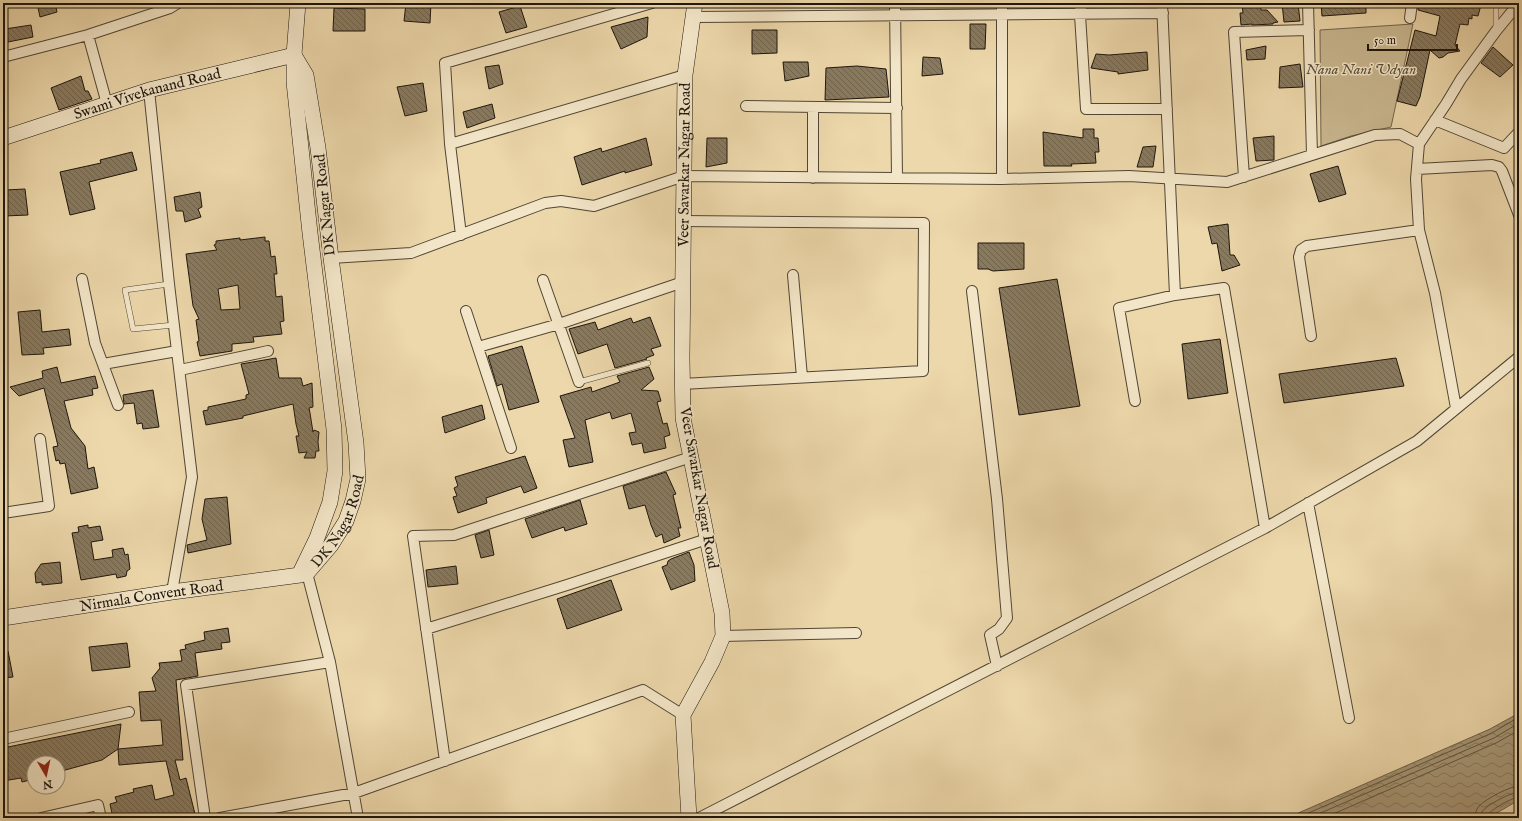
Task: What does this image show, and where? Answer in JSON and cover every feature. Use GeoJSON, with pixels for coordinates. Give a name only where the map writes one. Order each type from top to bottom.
{"type":"FeatureCollection","features":[{"type":"Feature","properties":{"kind":"main road"},"geometry":{"type":"LineString","coordinates":[[294,55],[298,3]]}},
{"type":"Feature","properties":{"kind":"main road","name":"Veer Savarkar Nagar Road"},"geometry":{"type":"LineString","coordinates":[[682,715],[712,662],[723,636],[722,613],[683,418],[685,75],[694,10]]}},
{"type":"Feature","properties":{"kind":"main road","name":"Swami Vivekanand Road"},"geometry":{"type":"LineString","coordinates":[[3,138],[149,90],[294,55]]}},
{"type":"Feature","properties":{"kind":"main road","name":"DK Nagar Road"},"geometry":{"type":"LineString","coordinates":[[294,55],[306,74],[318,148],[330,258],[356,443],[358,479],[346,522],[331,545],[303,574]]}},
{"type":"Feature","properties":{"kind":"main road","name":"DK Nagar Road"},"geometry":{"type":"LineString","coordinates":[[294,55],[294,82],[334,429],[335,471],[330,502],[303,574]]}},
{"type":"Feature","properties":{"kind":"main road","name":"Nirmala Convent Road"},"geometry":{"type":"LineString","coordinates":[[3,618],[172,592],[303,574]]}},
{"type":"Feature","properties":{"kind":"main road"},"geometry":{"type":"LineString","coordinates":[[682,715],[689,818]]}},
{"type":"Feature","properties":{"kind":"street"},"geometry":{"type":"LineString","coordinates":[[3,57],[88,35],[170,8],[178,3]]}},
{"type":"Feature","properties":{"kind":"street"},"geometry":{"type":"LineString","coordinates":[[461,235],[450,144],[445,63],[652,3]]}},
{"type":"Feature","properties":{"kind":"street"},"geometry":{"type":"LineString","coordinates":[[895,3],[897,178]]}},
{"type":"Feature","properties":{"kind":"street"},"geometry":{"type":"LineString","coordinates":[[1002,3],[1002,179]]}},
{"type":"Feature","properties":{"kind":"street"},"geometry":{"type":"LineString","coordinates":[[1081,3],[1086,109],[1167,108]]}},
{"type":"Feature","properties":{"kind":"street"},"geometry":{"type":"LineString","coordinates":[[1308,3],[1312,155]]}},
{"type":"Feature","properties":{"kind":"street"},"geometry":{"type":"LineString","coordinates":[[1410,18],[1412,3]]}},
{"type":"Feature","properties":{"kind":"street"},"geometry":{"type":"LineString","coordinates":[[1456,408],[1435,293],[1419,230],[1416,179],[1419,144],[1461,79],[1496,31],[1519,3]]}},
{"type":"Feature","properties":{"kind":"street"},"geometry":{"type":"LineString","coordinates":[[694,10],[895,15],[1081,14],[1162,8],[1175,295]]}},
{"type":"Feature","properties":{"kind":"street"},"geometry":{"type":"LineString","coordinates":[[1244,176],[1234,32],[1309,30]]}},
{"type":"Feature","properties":{"kind":"street"},"geometry":{"type":"LineString","coordinates":[[88,35],[107,104]]}},
{"type":"Feature","properties":{"kind":"street"},"geometry":{"type":"LineString","coordinates":[[450,144],[685,75]]}},
{"type":"Feature","properties":{"kind":"street"},"geometry":{"type":"LineString","coordinates":[[149,90],[169,284],[192,477],[172,592]]}},
{"type":"Feature","properties":{"kind":"street"},"geometry":{"type":"LineString","coordinates":[[746,106],[896,108]]}},
{"type":"Feature","properties":{"kind":"street"},"geometry":{"type":"LineString","coordinates":[[813,107],[813,178]]}},
{"type":"Feature","properties":{"kind":"street"},"geometry":{"type":"LineString","coordinates":[[1435,120],[1504,148],[1519,132]]}},
{"type":"Feature","properties":{"kind":"street"},"geometry":{"type":"LineString","coordinates":[[330,258],[411,253],[545,203],[561,201],[594,206],[684,176],[1002,179],[1129,176],[1227,182],[1375,135],[1400,134],[1419,144]]}},
{"type":"Feature","properties":{"kind":"street"},"geometry":{"type":"LineString","coordinates":[[1417,169],[1475,165],[1492,165],[1499,167],[1502,171],[1519,215]]}},
{"type":"Feature","properties":{"kind":"street"},"geometry":{"type":"LineString","coordinates":[[682,384],[923,371],[924,224],[683,221]]}},
{"type":"Feature","properties":{"kind":"street"},"geometry":{"type":"LineString","coordinates":[[1311,336],[1298,257],[1301,250],[1307,246],[1419,230]]}},
{"type":"Feature","properties":{"kind":"street"},"geometry":{"type":"LineString","coordinates":[[794,275],[802,377]]}},
{"type":"Feature","properties":{"kind":"street"},"geometry":{"type":"LineString","coordinates":[[82,279],[95,343],[118,405]]}},
{"type":"Feature","properties":{"kind":"street"},"geometry":{"type":"LineString","coordinates":[[544,280],[579,382]]}},
{"type":"Feature","properties":{"kind":"street"},"geometry":{"type":"LineString","coordinates":[[478,347],[559,324],[683,282]]}},
{"type":"Feature","properties":{"kind":"street"},"geometry":{"type":"LineString","coordinates":[[1135,400],[1120,308],[1175,295],[1224,288],[1265,528]]}},
{"type":"Feature","properties":{"kind":"street"},"geometry":{"type":"LineString","coordinates":[[972,291],[997,499],[1007,618],[999,629],[990,635],[997,666]]}},
{"type":"Feature","properties":{"kind":"street"},"geometry":{"type":"LineString","coordinates":[[466,311],[511,448]]}},
{"type":"Feature","properties":{"kind":"street"},"geometry":{"type":"LineString","coordinates":[[103,364],[177,351]]}},
{"type":"Feature","properties":{"kind":"street"},"geometry":{"type":"LineString","coordinates":[[180,370],[268,351]]}},
{"type":"Feature","properties":{"kind":"street"},"geometry":{"type":"LineString","coordinates":[[699,818],[1265,528],[1417,441],[1519,357]]}},
{"type":"Feature","properties":{"kind":"street"},"geometry":{"type":"LineString","coordinates":[[3,513],[49,506],[40,439]]}},
{"type":"Feature","properties":{"kind":"street"},"geometry":{"type":"LineString","coordinates":[[445,761],[413,536],[454,535],[691,457]]}},
{"type":"Feature","properties":{"kind":"street"},"geometry":{"type":"LineString","coordinates":[[1308,503],[1349,718]]}},
{"type":"Feature","properties":{"kind":"street"},"geometry":{"type":"LineString","coordinates":[[426,629],[707,539]]}},
{"type":"Feature","properties":{"kind":"street"},"geometry":{"type":"LineString","coordinates":[[303,574],[330,662],[358,818]]}},
{"type":"Feature","properties":{"kind":"street"},"geometry":{"type":"LineString","coordinates":[[723,636],[856,633]]}},
{"type":"Feature","properties":{"kind":"street"},"geometry":{"type":"LineString","coordinates":[[205,818],[186,685],[330,662]]}},
{"type":"Feature","properties":{"kind":"street"},"geometry":{"type":"LineString","coordinates":[[220,818],[354,793],[643,690],[682,715]]}},
{"type":"Feature","properties":{"kind":"street"},"geometry":{"type":"LineString","coordinates":[[3,739],[129,712]]}},
{"type":"Feature","properties":{"kind":"street"},"geometry":{"type":"LineString","coordinates":[[41,818],[98,805],[101,818]]}},
{"type":"Feature","properties":{"kind":"lane"},"geometry":{"type":"LineString","coordinates":[[1496,3],[1496,31]]}},
{"type":"Feature","properties":{"kind":"lane"},"geometry":{"type":"LineString","coordinates":[[169,284],[124,290],[133,329],[174,325]]}},
{"type":"Feature","properties":{"kind":"lane"},"geometry":{"type":"LineString","coordinates":[[579,382],[648,363]]}},
{"type":"Feature","properties":{"kind":"green space","name":"Nana Nani Udyan"},"geometry":{"type":"Polygon","coordinates":[[[1413,24],[1391,127],[1351,136],[1321,146],[1320,30],[1413,24]]]}},
{"type":"Feature","properties":{"kind":"water"},"geometry":{"type":"Polygon","coordinates":[[[1519,713],[1519,800],[1488,818],[1287,818],[1490,729],[1519,713]]]}},
{"type":"Feature","properties":{"kind":"building"},"geometry":{"type":"Polygon","coordinates":[[[37,3],[55,3],[57,12],[40,17],[37,3]]]}},
{"type":"Feature","properties":{"kind":"building"},"geometry":{"type":"Polygon","coordinates":[[[406,3],[431,3],[430,23],[404,21],[406,3]]]}},
{"type":"Feature","properties":{"kind":"building"},"geometry":{"type":"Polygon","coordinates":[[[1260,3],[1261,10],[1267,10],[1278,22],[1273,24],[1241,25],[1240,13],[1243,13],[1242,4],[1260,3]]]}},
{"type":"Feature","properties":{"kind":"building"},"geometry":{"type":"Polygon","coordinates":[[[1282,3],[1298,3],[1300,21],[1284,22],[1282,3]]]}},
{"type":"Feature","properties":{"kind":"building"},"geometry":{"type":"Polygon","coordinates":[[[1321,3],[1366,3],[1366,13],[1322,16],[1321,3]]]}},
{"type":"Feature","properties":{"kind":"building"},"geometry":{"type":"Polygon","coordinates":[[[1418,3],[1470,3],[1481,5],[1478,16],[1472,15],[1472,19],[1469,18],[1468,25],[1460,24],[1455,45],[1460,51],[1448,53],[1439,58],[1430,50],[1420,97],[1416,106],[1397,101],[1415,30],[1436,36],[1440,16],[1418,10],[1418,3]]]}},
{"type":"Feature","properties":{"kind":"building"},"geometry":{"type":"Polygon","coordinates":[[[520,6],[527,27],[506,33],[499,12],[520,6]]]}},
{"type":"Feature","properties":{"kind":"building"},"geometry":{"type":"Polygon","coordinates":[[[334,8],[365,9],[365,31],[333,31],[334,8]]]}},
{"type":"Feature","properties":{"kind":"building"},"geometry":{"type":"Polygon","coordinates":[[[648,17],[647,37],[621,49],[611,27],[648,17]]]}},
{"type":"Feature","properties":{"kind":"building"},"geometry":{"type":"Polygon","coordinates":[[[970,24],[986,24],[985,49],[970,49],[970,24]]]}},
{"type":"Feature","properties":{"kind":"building"},"geometry":{"type":"Polygon","coordinates":[[[31,25],[33,37],[8,42],[5,29],[31,25]]]}},
{"type":"Feature","properties":{"kind":"building"},"geometry":{"type":"Polygon","coordinates":[[[752,30],[777,30],[777,53],[752,54],[752,30]]]}},
{"type":"Feature","properties":{"kind":"building"},"geometry":{"type":"Polygon","coordinates":[[[1266,46],[1265,59],[1247,60],[1246,50],[1266,46]]]}},
{"type":"Feature","properties":{"kind":"building"},"geometry":{"type":"Polygon","coordinates":[[[1493,47],[1513,65],[1500,77],[1481,63],[1493,47]]]}},
{"type":"Feature","properties":{"kind":"building"},"geometry":{"type":"Polygon","coordinates":[[[1147,52],[1148,70],[1118,74],[1118,72],[1091,68],[1096,54],[1109,55],[1147,52]]]}},
{"type":"Feature","properties":{"kind":"building"},"geometry":{"type":"Polygon","coordinates":[[[923,57],[940,58],[943,74],[922,76],[923,57]]]}},
{"type":"Feature","properties":{"kind":"building"},"geometry":{"type":"Polygon","coordinates":[[[783,62],[808,62],[809,76],[785,81],[783,62]]]}},
{"type":"Feature","properties":{"kind":"building"},"geometry":{"type":"Polygon","coordinates":[[[1300,64],[1303,87],[1279,88],[1280,67],[1300,64]]]}},
{"type":"Feature","properties":{"kind":"building"},"geometry":{"type":"Polygon","coordinates":[[[499,65],[503,84],[489,89],[485,67],[499,65]]]}},
{"type":"Feature","properties":{"kind":"building"},"geometry":{"type":"Polygon","coordinates":[[[857,66],[886,69],[889,97],[825,100],[826,68],[857,66]]]}},
{"type":"Feature","properties":{"kind":"building"},"geometry":{"type":"Polygon","coordinates":[[[81,76],[85,91],[88,91],[92,99],[59,110],[51,88],[81,76]]]}},
{"type":"Feature","properties":{"kind":"building"},"geometry":{"type":"Polygon","coordinates":[[[423,83],[427,111],[405,116],[397,87],[423,83]]]}},
{"type":"Feature","properties":{"kind":"building"},"geometry":{"type":"Polygon","coordinates":[[[492,104],[495,118],[467,128],[463,112],[492,104]]]}},
{"type":"Feature","properties":{"kind":"building"},"geometry":{"type":"Polygon","coordinates":[[[1083,129],[1094,129],[1094,138],[1098,138],[1099,152],[1095,152],[1096,163],[1071,164],[1072,166],[1044,166],[1043,132],[1083,138],[1083,129]]]}},
{"type":"Feature","properties":{"kind":"building"},"geometry":{"type":"Polygon","coordinates":[[[1274,136],[1274,160],[1256,161],[1253,138],[1274,136]]]}},
{"type":"Feature","properties":{"kind":"building"},"geometry":{"type":"Polygon","coordinates":[[[646,138],[652,165],[625,173],[625,171],[582,185],[574,157],[601,148],[602,152],[646,138]]]}},
{"type":"Feature","properties":{"kind":"building"},"geometry":{"type":"Polygon","coordinates":[[[707,138],[727,138],[727,163],[706,167],[707,138]]]}},
{"type":"Feature","properties":{"kind":"building"},"geometry":{"type":"Polygon","coordinates":[[[1156,146],[1153,167],[1137,167],[1143,147],[1156,146]]]}},
{"type":"Feature","properties":{"kind":"building"},"geometry":{"type":"Polygon","coordinates":[[[132,152],[137,170],[89,182],[95,209],[70,215],[60,172],[101,163],[100,160],[132,152]]]}},
{"type":"Feature","properties":{"kind":"building"},"geometry":{"type":"Polygon","coordinates":[[[1338,166],[1346,194],[1319,202],[1310,174],[1338,166]]]}},
{"type":"Feature","properties":{"kind":"building"},"geometry":{"type":"Polygon","coordinates":[[[25,189],[28,215],[4,216],[5,190],[25,189]]]}},
{"type":"Feature","properties":{"kind":"building"},"geometry":{"type":"Polygon","coordinates":[[[200,192],[202,207],[198,209],[201,217],[185,222],[183,211],[176,211],[174,197],[200,192]]]}},
{"type":"Feature","properties":{"kind":"building"},"geometry":{"type":"Polygon","coordinates":[[[1228,224],[1230,255],[1234,255],[1240,265],[1222,271],[1217,243],[1212,244],[1208,227],[1228,224]]]}},
{"type":"Feature","properties":{"kind":"building"},"geometry":{"type":"Polygon","coordinates":[[[265,237],[265,241],[269,241],[271,257],[275,256],[277,274],[274,274],[276,297],[282,296],[284,321],[280,322],[282,334],[253,337],[254,342],[232,344],[232,351],[200,356],[197,342],[199,341],[196,320],[199,319],[193,306],[186,254],[217,250],[214,245],[216,244],[216,241],[240,238],[240,240],[265,237]],[[238,285],[218,289],[221,310],[240,309],[238,285]]]}},
{"type":"Feature","properties":{"kind":"building"},"geometry":{"type":"Polygon","coordinates":[[[978,243],[1024,243],[1024,269],[993,271],[988,269],[978,269],[978,243]]]}},
{"type":"Feature","properties":{"kind":"building"},"geometry":{"type":"Polygon","coordinates":[[[1057,279],[1080,406],[1019,415],[999,288],[1057,279]]]}},
{"type":"Feature","properties":{"kind":"building"},"geometry":{"type":"Polygon","coordinates":[[[40,310],[42,332],[69,329],[71,345],[43,348],[44,354],[22,355],[18,312],[40,310]]]}},
{"type":"Feature","properties":{"kind":"building"},"geometry":{"type":"Polygon","coordinates":[[[650,317],[661,346],[651,349],[654,355],[646,358],[647,359],[615,368],[607,344],[578,354],[569,329],[595,322],[598,330],[631,318],[633,323],[650,317]]]}},
{"type":"Feature","properties":{"kind":"building"},"geometry":{"type":"Polygon","coordinates":[[[1220,339],[1228,393],[1188,399],[1182,344],[1220,339]]]}},
{"type":"Feature","properties":{"kind":"building"},"geometry":{"type":"Polygon","coordinates":[[[522,346],[539,402],[509,410],[502,384],[497,386],[488,356],[522,346]]]}},
{"type":"Feature","properties":{"kind":"building"},"geometry":{"type":"Polygon","coordinates":[[[276,358],[279,378],[301,378],[303,386],[312,383],[313,407],[309,408],[313,432],[314,430],[319,432],[319,451],[316,451],[315,458],[304,458],[307,452],[299,453],[296,436],[299,436],[293,404],[243,416],[243,418],[206,425],[203,411],[208,410],[208,407],[246,399],[246,395],[249,394],[241,364],[276,358]]]}},
{"type":"Feature","properties":{"kind":"building"},"geometry":{"type":"Polygon","coordinates":[[[1396,358],[1404,386],[1284,403],[1279,374],[1396,358]]]}},
{"type":"Feature","properties":{"kind":"building"},"geometry":{"type":"Polygon","coordinates":[[[57,367],[61,383],[95,376],[98,388],[92,389],[93,395],[64,401],[71,428],[85,446],[88,469],[94,467],[98,488],[71,494],[65,463],[60,464],[59,460],[56,461],[53,447],[58,446],[44,388],[19,396],[10,387],[43,378],[42,371],[57,367]]]}},
{"type":"Feature","properties":{"kind":"building"},"geometry":{"type":"Polygon","coordinates":[[[649,367],[654,379],[641,390],[658,391],[661,401],[657,402],[663,424],[667,423],[670,435],[664,437],[666,448],[644,453],[642,443],[632,445],[629,433],[636,432],[631,413],[612,419],[610,412],[585,420],[593,462],[569,467],[563,440],[575,438],[560,396],[591,387],[592,392],[620,382],[617,376],[649,367]]]}},
{"type":"Feature","properties":{"kind":"building"},"geometry":{"type":"Polygon","coordinates":[[[153,390],[159,427],[143,429],[142,423],[137,424],[134,403],[124,404],[123,395],[153,390]]]}},
{"type":"Feature","properties":{"kind":"building"},"geometry":{"type":"Polygon","coordinates":[[[482,405],[485,419],[445,433],[442,417],[482,405]]]}},
{"type":"Feature","properties":{"kind":"building"},"geometry":{"type":"Polygon","coordinates":[[[525,456],[537,488],[524,493],[521,486],[486,498],[487,503],[458,513],[453,497],[457,496],[454,488],[458,486],[455,477],[525,456]]]}},
{"type":"Feature","properties":{"kind":"building"},"geometry":{"type":"Polygon","coordinates":[[[666,472],[676,494],[673,495],[681,528],[678,528],[680,536],[664,543],[662,534],[656,537],[645,505],[629,509],[623,486],[666,472]]]}},
{"type":"Feature","properties":{"kind":"building"},"geometry":{"type":"Polygon","coordinates":[[[227,497],[231,544],[188,553],[187,545],[207,540],[202,519],[205,499],[227,497]]]}},
{"type":"Feature","properties":{"kind":"building"},"geometry":{"type":"Polygon","coordinates":[[[580,500],[587,524],[565,531],[564,527],[532,538],[525,519],[580,500]]]}},
{"type":"Feature","properties":{"kind":"building"},"geometry":{"type":"Polygon","coordinates":[[[88,525],[88,528],[100,526],[103,540],[91,542],[94,560],[113,557],[112,550],[123,548],[125,555],[128,554],[130,569],[127,571],[126,576],[117,578],[116,574],[81,580],[72,533],[79,532],[78,527],[88,525]]]}},
{"type":"Feature","properties":{"kind":"building"},"geometry":{"type":"Polygon","coordinates":[[[489,530],[494,555],[481,558],[475,535],[489,530]]]}},
{"type":"Feature","properties":{"kind":"building"},"geometry":{"type":"Polygon","coordinates":[[[689,552],[694,565],[695,581],[671,590],[662,567],[667,565],[668,561],[671,559],[689,552]]]}},
{"type":"Feature","properties":{"kind":"building"},"geometry":{"type":"Polygon","coordinates":[[[60,562],[62,583],[42,585],[42,582],[36,583],[35,573],[41,564],[60,562]]]}},
{"type":"Feature","properties":{"kind":"building"},"geometry":{"type":"Polygon","coordinates":[[[456,566],[458,584],[428,587],[426,570],[456,566]]]}},
{"type":"Feature","properties":{"kind":"building"},"geometry":{"type":"Polygon","coordinates":[[[611,580],[622,610],[567,629],[557,599],[611,580]]]}},
{"type":"Feature","properties":{"kind":"building"},"geometry":{"type":"Polygon","coordinates":[[[228,628],[230,642],[221,643],[222,649],[195,653],[198,676],[176,680],[183,760],[175,760],[180,780],[186,778],[196,818],[113,818],[110,804],[117,802],[115,797],[134,792],[133,789],[152,785],[155,800],[174,795],[166,761],[119,765],[118,749],[163,745],[161,720],[141,721],[139,692],[156,691],[152,678],[160,668],[159,663],[182,661],[180,650],[186,649],[185,645],[205,640],[204,632],[228,628]]]}},
{"type":"Feature","properties":{"kind":"building"},"geometry":{"type":"Polygon","coordinates":[[[127,643],[130,667],[92,671],[89,647],[127,643]]]}},
{"type":"Feature","properties":{"kind":"building"},"geometry":{"type":"Polygon","coordinates":[[[3,651],[8,651],[13,677],[3,678],[3,651]]]}},
{"type":"Feature","properties":{"kind":"building"},"geometry":{"type":"Polygon","coordinates":[[[121,724],[118,749],[102,760],[66,770],[66,755],[26,755],[26,781],[22,782],[21,778],[3,781],[3,748],[121,724]]]}}]}
